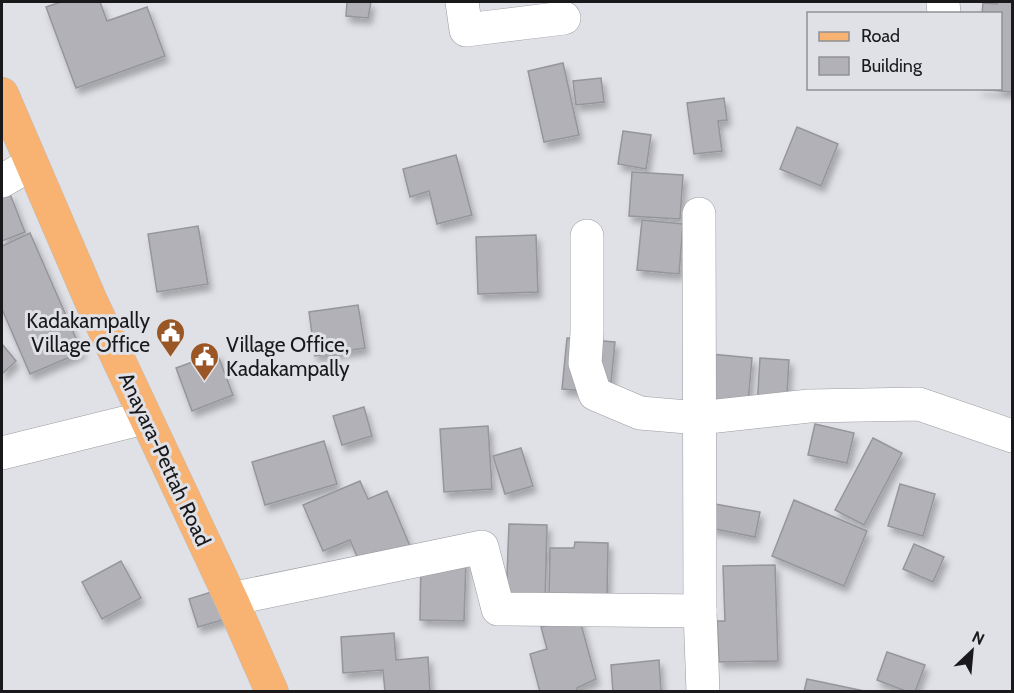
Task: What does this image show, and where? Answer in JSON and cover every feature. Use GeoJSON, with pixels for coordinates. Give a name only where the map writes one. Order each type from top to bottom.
{"type":"FeatureCollection","features":[{"type":"Feature","properties":{"kind":"main road","name":"Anayara-Pettah Road"},"geometry":{"type":"LineString","coordinates":[[2,94],[91,301],[231,599],[272,692]]}},
{"type":"Feature","properties":{"kind":"street"},"geometry":{"type":"LineString","coordinates":[[462,2],[466,30],[564,18]]}},
{"type":"Feature","properties":{"kind":"street"},"geometry":{"type":"LineString","coordinates":[[2,181],[32,164]]}},
{"type":"Feature","properties":{"kind":"street"},"geometry":{"type":"LineString","coordinates":[[699,214],[700,611],[703,692]]}},
{"type":"Feature","properties":{"kind":"street"},"geometry":{"type":"LineString","coordinates":[[587,236],[585,363],[595,394],[640,413],[699,418],[809,406],[919,405],[1012,436]]}},
{"type":"Feature","properties":{"kind":"street"},"geometry":{"type":"LineString","coordinates":[[2,453],[144,418]]}},
{"type":"Feature","properties":{"kind":"street"},"geometry":{"type":"LineString","coordinates":[[231,599],[482,547],[498,609],[700,611]]}},
{"type":"Feature","properties":{"kind":"building"},"geometry":{"type":"Polygon","coordinates":[[[61,2],[100,2],[107,21],[147,7],[165,56],[76,88],[46,7],[61,2]]]}},
{"type":"Feature","properties":{"kind":"building"},"geometry":{"type":"Polygon","coordinates":[[[347,2],[371,2],[368,18],[346,16],[347,2]]]}},
{"type":"Feature","properties":{"kind":"building"},"geometry":{"type":"Polygon","coordinates":[[[997,2],[1012,2],[1012,92],[989,90],[1002,90],[1002,12],[982,12],[983,3],[997,4],[997,2]]]}},
{"type":"Feature","properties":{"kind":"building"},"geometry":{"type":"Polygon","coordinates":[[[563,63],[579,135],[544,142],[528,71],[563,63]]]}},
{"type":"Feature","properties":{"kind":"building"},"geometry":{"type":"Polygon","coordinates":[[[601,78],[604,102],[576,105],[573,81],[601,78]]]}},
{"type":"Feature","properties":{"kind":"building"},"geometry":{"type":"Polygon","coordinates":[[[724,98],[727,120],[718,121],[722,151],[694,154],[687,103],[724,98]]]}},
{"type":"Feature","properties":{"kind":"building"},"geometry":{"type":"Polygon","coordinates":[[[797,127],[838,144],[821,186],[780,169],[797,127]]]}},
{"type":"Feature","properties":{"kind":"building"},"geometry":{"type":"Polygon","coordinates":[[[623,131],[651,135],[646,169],[618,164],[623,131]]]}},
{"type":"Feature","properties":{"kind":"building"},"geometry":{"type":"Polygon","coordinates":[[[456,155],[472,215],[437,224],[429,191],[410,197],[403,169],[456,155]]]}},
{"type":"Feature","properties":{"kind":"building"},"geometry":{"type":"Polygon","coordinates":[[[632,172],[683,175],[680,219],[629,216],[632,172]]]}},
{"type":"Feature","properties":{"kind":"building"},"geometry":{"type":"Polygon","coordinates":[[[10,194],[25,232],[2,241],[2,197],[10,194]]]}},
{"type":"Feature","properties":{"kind":"building"},"geometry":{"type":"Polygon","coordinates":[[[642,220],[683,224],[679,274],[637,270],[642,220]]]}},
{"type":"Feature","properties":{"kind":"building"},"geometry":{"type":"Polygon","coordinates":[[[198,226],[208,284],[157,292],[148,234],[198,226]]]}},
{"type":"Feature","properties":{"kind":"building"},"geometry":{"type":"Polygon","coordinates":[[[30,233],[82,352],[30,374],[2,309],[2,246],[30,233]]]}},
{"type":"Feature","properties":{"kind":"building"},"geometry":{"type":"Polygon","coordinates":[[[536,235],[538,292],[478,294],[476,237],[536,235]]]}},
{"type":"Feature","properties":{"kind":"building"},"geometry":{"type":"Polygon","coordinates":[[[358,305],[365,348],[315,356],[309,312],[358,305]]]}},
{"type":"Feature","properties":{"kind":"building"},"geometry":{"type":"Polygon","coordinates":[[[567,338],[615,342],[610,393],[562,389],[567,338]]]}},
{"type":"Feature","properties":{"kind":"building"},"geometry":{"type":"Polygon","coordinates":[[[2,344],[16,361],[2,374],[2,344]]]}},
{"type":"Feature","properties":{"kind":"building","name":"Village Office, Kadakampally"},"geometry":{"type":"Polygon","coordinates":[[[217,353],[233,395],[192,411],[176,368],[217,353]]]}},
{"type":"Feature","properties":{"kind":"building"},"geometry":{"type":"Polygon","coordinates":[[[711,354],[752,358],[748,403],[707,400],[711,354]]]}},
{"type":"Feature","properties":{"kind":"building"},"geometry":{"type":"Polygon","coordinates":[[[760,358],[789,360],[786,409],[757,407],[760,358]]]}},
{"type":"Feature","properties":{"kind":"building"},"geometry":{"type":"Polygon","coordinates":[[[364,407],[372,436],[342,445],[333,416],[364,407]]]}},
{"type":"Feature","properties":{"kind":"building"},"geometry":{"type":"Polygon","coordinates":[[[815,424],[854,433],[847,463],[808,455],[815,424]]]}},
{"type":"Feature","properties":{"kind":"building"},"geometry":{"type":"Polygon","coordinates":[[[488,426],[492,489],[444,492],[440,429],[488,426]]]}},
{"type":"Feature","properties":{"kind":"building"},"geometry":{"type":"Polygon","coordinates":[[[873,438],[902,453],[864,525],[835,510],[873,438]]]}},
{"type":"Feature","properties":{"kind":"building"},"geometry":{"type":"Polygon","coordinates":[[[324,441],[337,484],[265,505],[252,462],[324,441]]]}},
{"type":"Feature","properties":{"kind":"building"},"geometry":{"type":"Polygon","coordinates":[[[521,448],[533,486],[505,494],[493,456],[521,448]]]}},
{"type":"Feature","properties":{"kind":"building"},"geometry":{"type":"Polygon","coordinates":[[[360,481],[368,499],[387,491],[410,546],[361,566],[350,540],[323,551],[303,505],[360,481]]]}},
{"type":"Feature","properties":{"kind":"building"},"geometry":{"type":"Polygon","coordinates":[[[900,484],[935,494],[923,536],[888,526],[900,484]]]}},
{"type":"Feature","properties":{"kind":"building"},"geometry":{"type":"Polygon","coordinates":[[[794,500],[867,531],[844,586],[772,556],[794,500]]]}},
{"type":"Feature","properties":{"kind":"building"},"geometry":{"type":"Polygon","coordinates":[[[715,504],[760,512],[755,537],[710,528],[715,504]]]}},
{"type":"Feature","properties":{"kind":"building"},"geometry":{"type":"Polygon","coordinates":[[[509,524],[547,525],[545,603],[506,602],[509,524]]]}},
{"type":"Feature","properties":{"kind":"building"},"geometry":{"type":"Polygon","coordinates":[[[575,542],[608,543],[607,599],[549,597],[550,548],[574,548],[575,542]]]}},
{"type":"Feature","properties":{"kind":"building"},"geometry":{"type":"Polygon","coordinates":[[[914,544],[944,557],[933,582],[903,569],[914,544]]]}},
{"type":"Feature","properties":{"kind":"building"},"geometry":{"type":"Polygon","coordinates":[[[421,558],[466,560],[464,621],[420,620],[421,558]]]}},
{"type":"Feature","properties":{"kind":"building"},"geometry":{"type":"Polygon","coordinates":[[[121,561],[141,598],[102,619],[82,582],[121,561]]]}},
{"type":"Feature","properties":{"kind":"building"},"geometry":{"type":"Polygon","coordinates":[[[775,565],[778,661],[719,662],[717,621],[725,621],[723,566],[775,565]]]}},
{"type":"Feature","properties":{"kind":"building"},"geometry":{"type":"Polygon","coordinates":[[[218,590],[226,619],[198,627],[189,599],[218,590]]]}},
{"type":"Feature","properties":{"kind":"building"},"geometry":{"type":"Polygon","coordinates":[[[579,617],[596,679],[577,688],[577,692],[540,692],[530,654],[547,649],[541,627],[579,617]]]}},
{"type":"Feature","properties":{"kind":"building"},"geometry":{"type":"Polygon","coordinates":[[[394,633],[396,660],[428,657],[430,692],[385,692],[383,670],[343,673],[341,637],[394,633]]]}},
{"type":"Feature","properties":{"kind":"building"},"geometry":{"type":"Polygon","coordinates":[[[887,652],[925,665],[915,692],[908,692],[877,680],[887,652]]]}},
{"type":"Feature","properties":{"kind":"building"},"geometry":{"type":"Polygon","coordinates":[[[659,660],[661,692],[613,692],[611,665],[659,660]]]}},
{"type":"Feature","properties":{"kind":"building"},"geometry":{"type":"Polygon","coordinates":[[[807,679],[864,691],[804,692],[807,679]]]}},
{"type":"Feature","properties":{"kind":"place","name":"Kadakampally Village Office"},"geometry":{"type":"Point","coordinates":[171,358]}},
{"type":"Feature","properties":{"kind":"place","name":"Village Office, Kadakampally"},"geometry":{"type":"Point","coordinates":[205,382]}}]}
